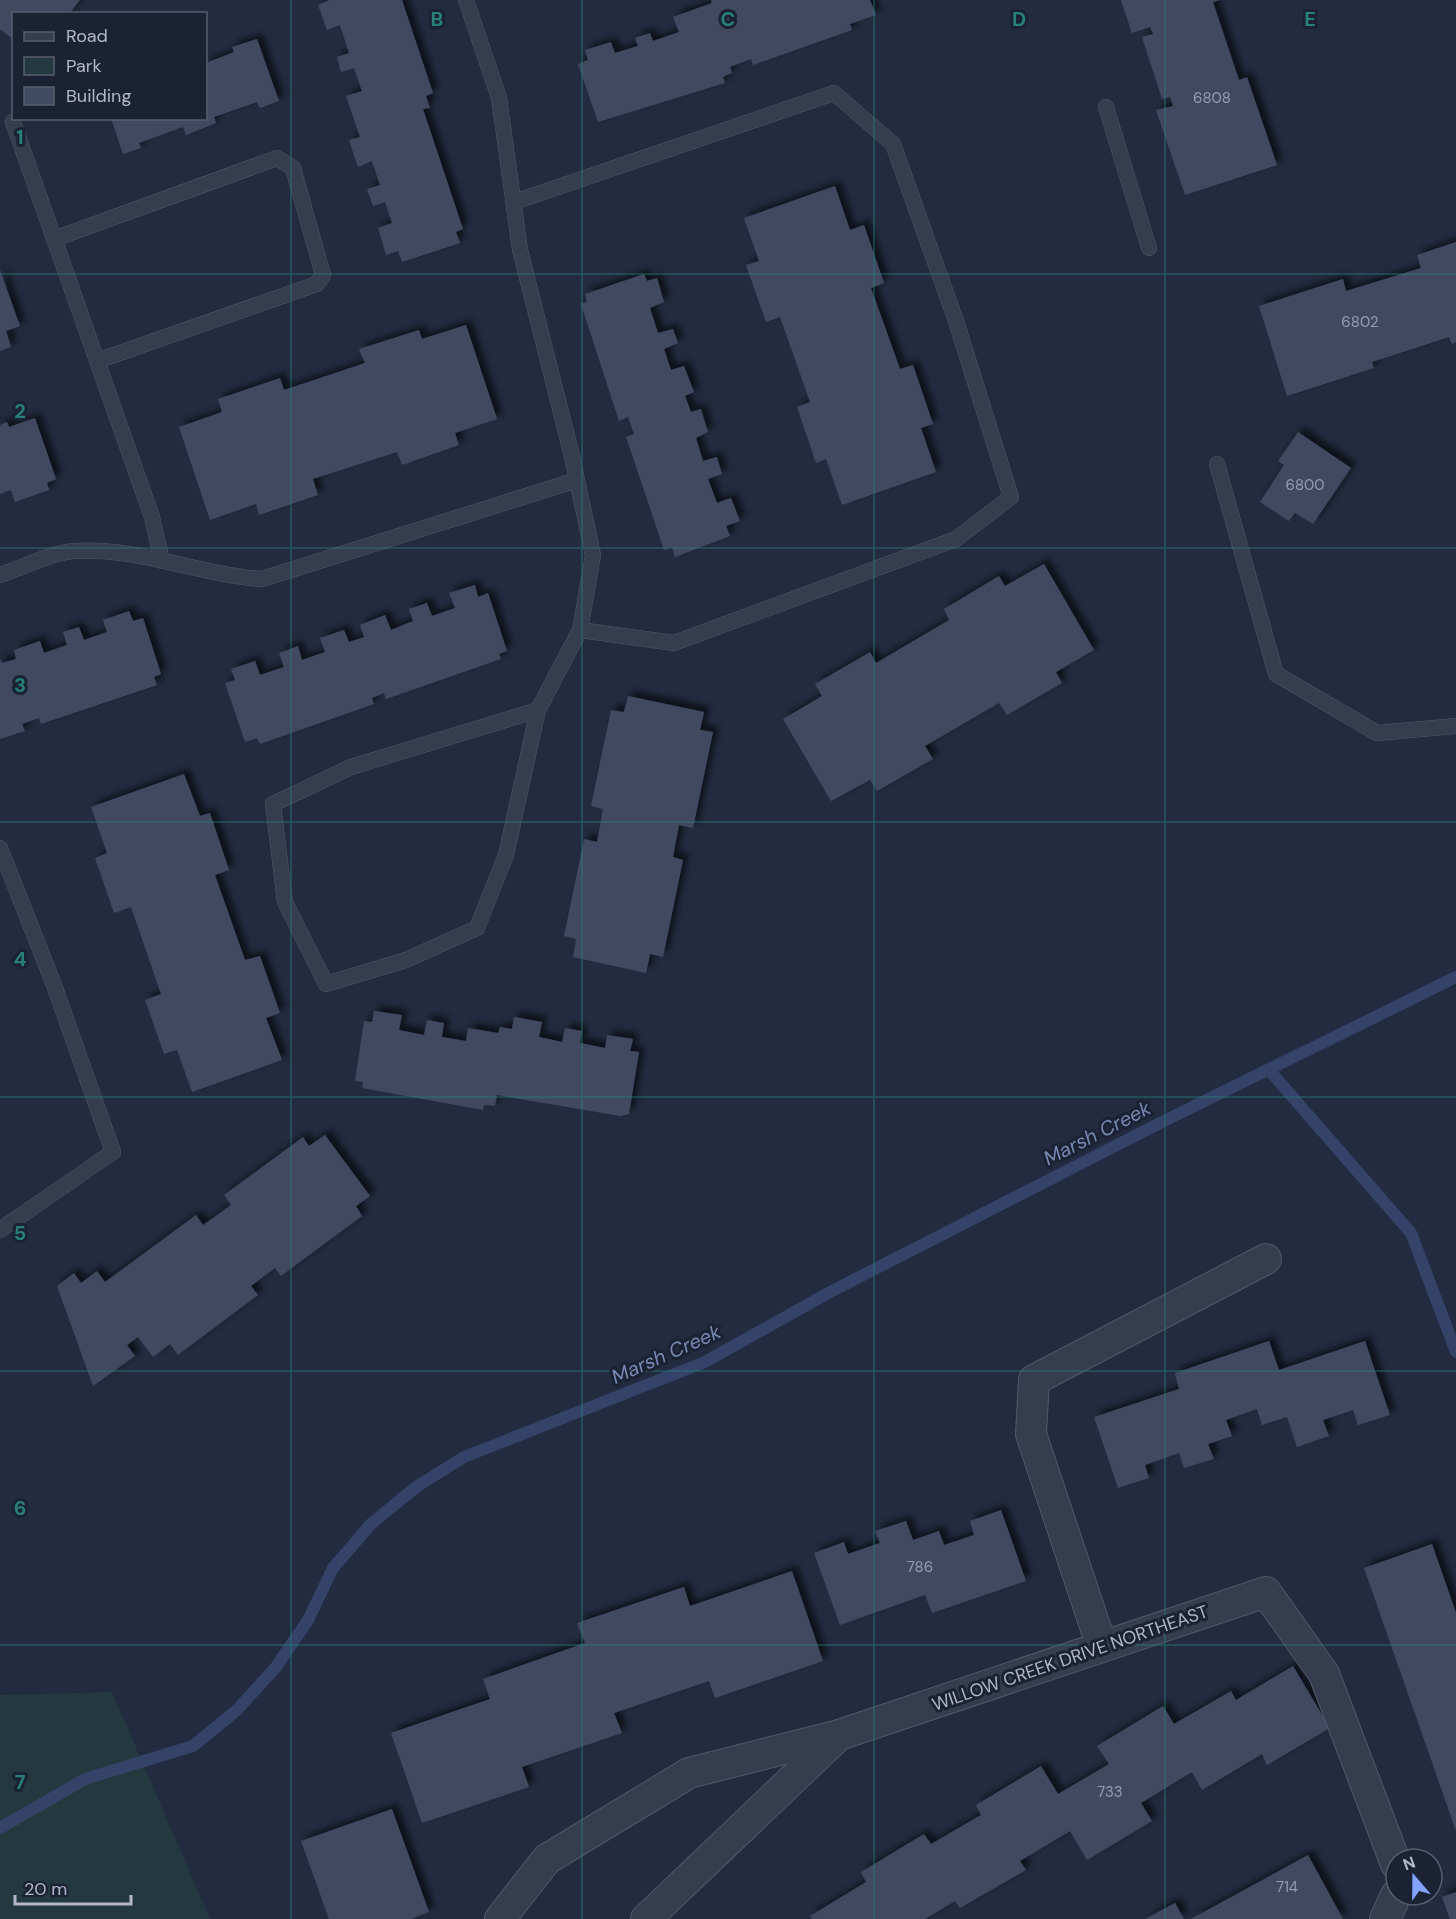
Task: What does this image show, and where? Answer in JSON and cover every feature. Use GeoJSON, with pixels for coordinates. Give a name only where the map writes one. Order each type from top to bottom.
{"type":"FeatureCollection","features":[{"type":"Feature","properties":{"kind":"street"},"geometry":{"type":"LineString","coordinates":[[1102,1647],[1031,1434],[1034,1380],[1266,1259]]}},
{"type":"Feature","properties":{"kind":"street","name":"WILLOW CREEK DRIVE NORTHEAST"},"geometry":{"type":"LineString","coordinates":[[646,1919],[839,1735],[1266,1592],[1324,1674],[1390,1847]]}},
{"type":"Feature","properties":{"kind":"street"},"geometry":{"type":"LineString","coordinates":[[500,1919],[547,1859],[689,1773],[839,1735]]}},
{"type":"Feature","properties":{"kind":"lane"},"geometry":{"type":"LineString","coordinates":[[466,0],[499,98],[520,250],[577,480],[593,555],[580,630],[538,710],[506,855],[477,928],[406,960],[326,984],[285,902],[273,804],[351,767],[538,710]]}},
{"type":"Feature","properties":{"kind":"lane"},"geometry":{"type":"LineString","coordinates":[[514,202],[834,93],[893,144],[956,321],[1011,497],[956,539],[674,643],[580,630]]}},
{"type":"Feature","properties":{"kind":"lane"},"geometry":{"type":"LineString","coordinates":[[1106,108],[1149,248]]}},
{"type":"Feature","properties":{"kind":"lane"},"geometry":{"type":"LineString","coordinates":[[13,122],[152,517],[162,561]]}},
{"type":"Feature","properties":{"kind":"lane"},"geometry":{"type":"LineString","coordinates":[[54,239],[277,158],[293,168],[323,275],[317,284],[97,361]]}},
{"type":"Feature","properties":{"kind":"lane"},"geometry":{"type":"LineString","coordinates":[[1217,465],[1276,674],[1377,733],[1456,726]]}},
{"type":"Feature","properties":{"kind":"lane"},"geometry":{"type":"LineString","coordinates":[[0,575],[72,551],[118,551],[231,577],[262,579],[577,480]]}},
{"type":"Feature","properties":{"kind":"lane"},"geometry":{"type":"LineString","coordinates":[[0,848],[54,985],[113,1152],[0,1230]]}},
{"type":"Feature","properties":{"kind":"green space"},"geometry":{"type":"Polygon","coordinates":[[[112,1692],[210,1919],[0,1919],[0,1695],[112,1692]]]}},
{"type":"Feature","properties":{"kind":"building"},"geometry":{"type":"Polygon","coordinates":[[[0,0],[80,0],[71,12],[12,12],[12,38],[0,29],[0,0]]]}},
{"type":"Feature","properties":{"kind":"building"},"geometry":{"type":"Polygon","coordinates":[[[329,0],[402,0],[433,93],[426,96],[430,108],[423,109],[463,229],[456,232],[460,243],[402,262],[398,251],[386,255],[378,228],[392,223],[385,202],[373,206],[367,189],[380,185],[372,161],[358,167],[349,140],[360,137],[346,96],[362,91],[354,68],[341,72],[337,57],[349,53],[340,25],[327,30],[318,5],[329,0]]]}},
{"type":"Feature","properties":{"kind":"building"},"geometry":{"type":"Polygon","coordinates":[[[711,0],[870,0],[876,15],[850,24],[852,30],[753,65],[751,59],[730,67],[732,73],[723,77],[725,83],[598,122],[578,64],[588,60],[585,50],[611,42],[615,53],[638,46],[635,38],[650,33],[653,41],[679,32],[673,17],[712,3],[711,0]]]}},
{"type":"Feature","properties":{"kind":"building"},"geometry":{"type":"Polygon","coordinates":[[[1121,0],[1220,0],[1213,2],[1239,80],[1247,77],[1277,165],[1185,195],[1156,110],[1173,106],[1170,97],[1162,99],[1142,37],[1153,34],[1150,27],[1132,33],[1121,0]]]}},
{"type":"Feature","properties":{"kind":"building"},"geometry":{"type":"Polygon","coordinates":[[[257,39],[279,101],[260,108],[257,102],[214,117],[216,123],[186,135],[183,127],[139,143],[141,148],[123,154],[112,120],[207,120],[207,63],[234,52],[232,47],[257,39]]]}},
{"type":"Feature","properties":{"kind":"building"},"geometry":{"type":"Polygon","coordinates":[[[835,186],[850,230],[864,225],[884,283],[871,288],[900,369],[913,365],[933,424],[921,428],[936,472],[842,505],[826,459],[816,463],[797,407],[810,402],[780,317],[766,322],[746,265],[759,261],[744,218],[835,186]]]}},
{"type":"Feature","properties":{"kind":"building"},"geometry":{"type":"Polygon","coordinates":[[[1456,242],[1456,342],[1452,344],[1449,337],[1372,362],[1374,368],[1287,396],[1259,306],[1343,279],[1346,291],[1421,268],[1417,255],[1456,242]]]}},
{"type":"Feature","properties":{"kind":"building"},"geometry":{"type":"Polygon","coordinates":[[[0,270],[20,326],[6,331],[11,347],[0,351],[0,270]]]}},
{"type":"Feature","properties":{"kind":"building"},"geometry":{"type":"Polygon","coordinates":[[[644,274],[647,281],[657,278],[664,302],[650,308],[658,333],[673,329],[678,343],[664,349],[671,370],[684,366],[694,392],[685,396],[691,412],[701,409],[708,432],[696,438],[703,461],[717,457],[722,474],[708,479],[717,503],[731,498],[740,521],[726,526],[730,536],[675,557],[672,547],[664,550],[626,437],[634,434],[628,417],[619,421],[581,304],[587,302],[585,294],[644,274]]]}},
{"type":"Feature","properties":{"kind":"building"},"geometry":{"type":"Polygon","coordinates":[[[466,325],[497,419],[455,433],[459,445],[402,465],[397,452],[313,479],[318,495],[259,515],[256,504],[210,520],[179,427],[222,412],[218,399],[280,378],[284,390],[365,363],[359,349],[419,330],[422,339],[466,325]]]}},
{"type":"Feature","properties":{"kind":"building"},"geometry":{"type":"Polygon","coordinates":[[[35,418],[56,479],[47,483],[49,490],[15,502],[11,490],[0,494],[0,425],[7,422],[9,427],[35,418]]]}},
{"type":"Feature","properties":{"kind":"building"},"geometry":{"type":"Polygon","coordinates":[[[1298,432],[1351,468],[1313,524],[1295,513],[1289,521],[1260,502],[1284,465],[1278,461],[1298,432]]]}},
{"type":"Feature","properties":{"kind":"building"},"geometry":{"type":"Polygon","coordinates":[[[1044,564],[1094,650],[1056,672],[1062,683],[1007,715],[999,703],[925,746],[933,759],[877,791],[870,780],[831,801],[783,719],[822,696],[815,684],[870,652],[876,663],[949,620],[944,609],[999,576],[1005,586],[1044,564]]]}},
{"type":"Feature","properties":{"kind":"building"},"geometry":{"type":"Polygon","coordinates":[[[475,585],[478,597],[488,593],[507,651],[499,654],[501,659],[386,699],[384,693],[372,698],[374,704],[260,744],[257,738],[245,742],[225,683],[235,680],[231,669],[255,661],[260,675],[284,667],[279,653],[298,646],[302,660],[325,652],[320,638],[344,630],[349,642],[364,637],[360,625],[385,615],[391,630],[413,621],[409,609],[427,603],[432,616],[455,608],[449,593],[475,585]]]}},
{"type":"Feature","properties":{"kind":"building"},"geometry":{"type":"Polygon","coordinates":[[[129,611],[133,621],[143,618],[161,674],[154,677],[157,685],[41,724],[39,718],[22,724],[25,731],[0,739],[0,659],[2,663],[16,659],[14,650],[40,641],[44,653],[67,645],[63,632],[79,627],[84,640],[107,632],[103,620],[129,611]]]}},
{"type":"Feature","properties":{"kind":"building"},"geometry":{"type":"Polygon","coordinates":[[[628,696],[704,712],[700,730],[713,732],[693,828],[679,825],[673,857],[683,860],[663,957],[650,954],[646,973],[573,957],[576,939],[564,936],[584,839],[597,842],[603,809],[591,806],[611,710],[624,712],[628,696]]]}},
{"type":"Feature","properties":{"kind":"building"},"geometry":{"type":"Polygon","coordinates":[[[184,774],[200,816],[210,813],[229,870],[215,875],[245,960],[260,956],[280,1013],[266,1018],[282,1060],[192,1092],[177,1050],[164,1054],[145,1000],[161,994],[131,907],[114,913],[95,858],[107,853],[91,807],[184,774]]]}},
{"type":"Feature","properties":{"kind":"building"},"geometry":{"type":"Polygon","coordinates":[[[374,1011],[402,1015],[399,1030],[424,1035],[427,1020],[444,1023],[442,1037],[466,1041],[468,1028],[498,1033],[500,1027],[512,1029],[514,1017],[542,1022],[539,1037],[562,1042],[565,1028],[582,1031],[580,1043],[605,1048],[607,1035],[633,1039],[630,1051],[639,1052],[629,1114],[620,1116],[497,1095],[495,1106],[484,1105],[483,1110],[362,1088],[363,1082],[355,1081],[364,1021],[372,1022],[374,1011]]]}},
{"type":"Feature","properties":{"kind":"building"},"geometry":{"type":"Polygon","coordinates":[[[325,1135],[370,1196],[356,1206],[362,1216],[281,1276],[275,1268],[251,1286],[258,1295],[178,1355],[170,1344],[153,1357],[138,1337],[127,1345],[135,1356],[93,1386],[57,1286],[74,1273],[81,1283],[97,1271],[105,1282],[196,1215],[203,1225],[231,1205],[224,1195],[303,1137],[309,1146],[325,1135]]]}},
{"type":"Feature","properties":{"kind":"building"},"geometry":{"type":"Polygon","coordinates":[[[1269,1341],[1279,1370],[1365,1341],[1390,1415],[1358,1425],[1353,1410],[1323,1420],[1329,1436],[1297,1447],[1287,1417],[1262,1425],[1257,1409],[1226,1420],[1232,1436],[1208,1444],[1214,1459],[1184,1468],[1179,1453],[1145,1465],[1149,1478],[1118,1488],[1094,1417],[1179,1389],[1175,1373],[1269,1341]]]}},
{"type":"Feature","properties":{"kind":"building"},"geometry":{"type":"Polygon","coordinates":[[[1001,1510],[1026,1581],[932,1613],[925,1595],[840,1625],[814,1553],[844,1542],[848,1554],[880,1543],[875,1531],[906,1521],[913,1540],[939,1531],[944,1545],[974,1535],[970,1521],[1001,1510]]]}},
{"type":"Feature","properties":{"kind":"building"},"geometry":{"type":"Polygon","coordinates":[[[1432,1544],[1456,1613],[1456,1831],[1364,1568],[1432,1544]]]}},
{"type":"Feature","properties":{"kind":"building"},"geometry":{"type":"Polygon","coordinates":[[[792,1571],[823,1661],[715,1698],[709,1681],[614,1713],[622,1733],[522,1767],[529,1787],[422,1823],[391,1733],[490,1699],[483,1679],[585,1643],[577,1623],[684,1587],[690,1606],[792,1571]]]}},
{"type":"Feature","properties":{"kind":"building"},"geometry":{"type":"Polygon","coordinates":[[[1293,1666],[1330,1728],[1267,1765],[1262,1754],[1202,1790],[1192,1772],[1141,1803],[1152,1821],[1087,1860],[1070,1831],[1020,1861],[1026,1870],[960,1908],[955,1901],[925,1919],[812,1919],[810,1916],[866,1882],[861,1872],[924,1834],[931,1844],[981,1815],[976,1805],[1041,1766],[1058,1794],[1109,1764],[1097,1746],[1163,1706],[1174,1724],[1231,1691],[1236,1700],[1293,1666]]]}},
{"type":"Feature","properties":{"kind":"building"},"geometry":{"type":"Polygon","coordinates":[[[392,1809],[429,1912],[411,1919],[329,1919],[301,1841],[392,1809]]]}},
{"type":"Feature","properties":{"kind":"building"},"geometry":{"type":"Polygon","coordinates":[[[1308,1855],[1343,1919],[1191,1919],[1308,1855]]]}},
{"type":"Feature","properties":{"kind":"building"},"geometry":{"type":"Polygon","coordinates":[[[1456,1892],[1456,1919],[1450,1919],[1444,1896],[1456,1892]]]}},
{"type":"Feature","properties":{"kind":"building"},"geometry":{"type":"Polygon","coordinates":[[[1175,1903],[1184,1919],[1145,1919],[1175,1903]]]}},
{"type":"Feature","properties":{"kind":"waterway","name":"Marsh Creek"},"geometry":{"type":"LineString","coordinates":[[0,1828],[85,1779],[193,1746],[237,1710],[276,1667],[308,1620],[333,1568],[371,1524],[416,1487],[464,1457],[705,1362],[830,1292],[1166,1120],[1456,977]]}},
{"type":"Feature","properties":{"kind":"waterway"},"geometry":{"type":"LineString","coordinates":[[1269,1070],[1411,1233],[1456,1352]]}}]}
